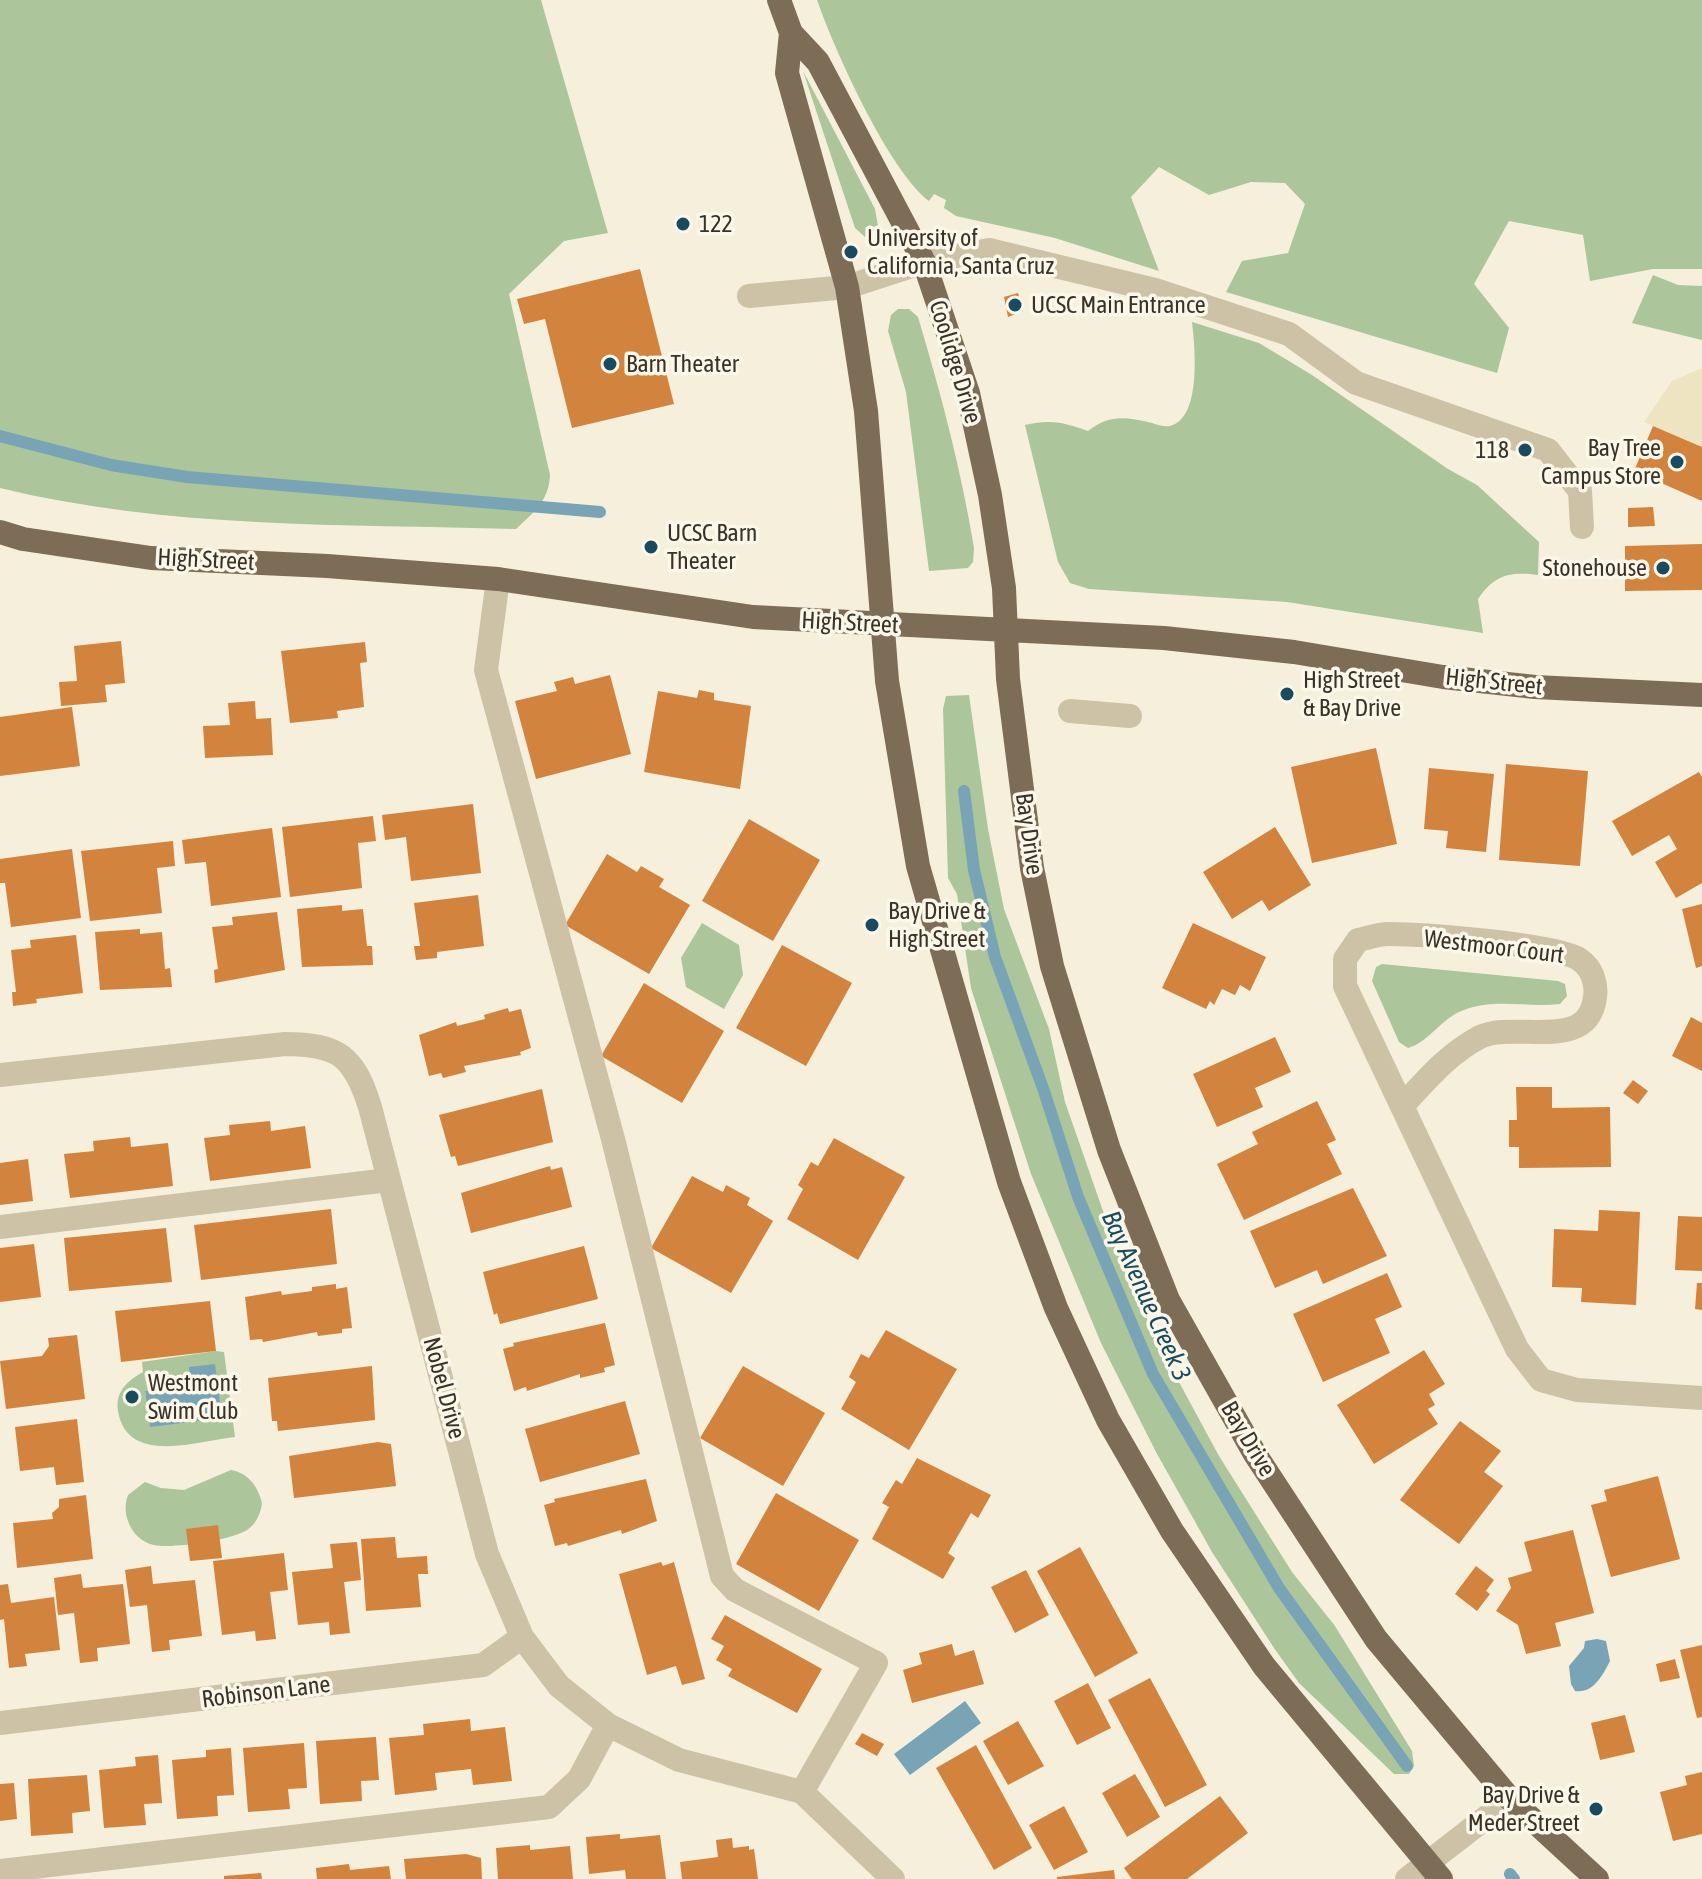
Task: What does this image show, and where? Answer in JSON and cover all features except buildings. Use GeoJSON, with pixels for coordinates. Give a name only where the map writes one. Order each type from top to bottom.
{"type":"FeatureCollection","features":[{"type":"Feature","properties":{"kind":"main road","name":"Coolidge Drive"},"geometry":{"type":"LineString","coordinates":[[779,0],[791,33],[818,62],[924,262],[968,393],[990,495],[1006,630]]}},
{"type":"Feature","properties":{"kind":"main road","name":"Coolidge Drive"},"geometry":{"type":"LineString","coordinates":[[791,33],[787,73],[847,287],[866,411],[882,625]]}},
{"type":"Feature","properties":{"kind":"main road","name":"High Street"},"geometry":{"type":"LineString","coordinates":[[0,532],[151,558],[327,566],[498,579],[753,617],[1237,644],[1443,677],[1535,687],[1702,695]]}},
{"type":"Feature","properties":{"kind":"main road"},"geometry":{"type":"LineString","coordinates":[[882,625],[887,681],[918,866],[1009,1182],[1056,1308],[1108,1420],[1172,1531],[1264,1666],[1424,1874]]}},
{"type":"Feature","properties":{"kind":"main road","name":"Bay Drive"},"geometry":{"type":"LineString","coordinates":[[1006,630],[1008,679],[1032,868],[1052,966],[1109,1150],[1168,1300],[1255,1454],[1376,1639],[1510,1799],[1597,1879]]}},
{"type":"Feature","properties":{"kind":"street"},"geometry":{"type":"LineString","coordinates":[[749,296],[847,287],[924,262],[989,250],[1155,290],[1289,334],[1356,383],[1548,450],[1580,491],[1582,527]]}},
{"type":"Feature","properties":{"kind":"street"},"geometry":{"type":"LineString","coordinates":[[498,579],[486,670],[613,1139],[722,1576],[735,1590],[876,1663],[802,1792]]}},
{"type":"Feature","properties":{"kind":"street"},"geometry":{"type":"LineString","coordinates":[[1070,711],[1130,716]]}},
{"type":"Feature","properties":{"kind":"street","name":"Westmoor Court"},"geometry":{"type":"LineString","coordinates":[[1403,1105],[1448,1056],[1485,1035],[1561,1032],[1580,1025],[1594,1003],[1592,974],[1580,959],[1552,950],[1385,934],[1358,940],[1345,959],[1345,986],[1517,1349],[1541,1380],[1577,1390],[1702,1398]]}},
{"type":"Feature","properties":{"kind":"street","name":"Nobel Drive"},"geometry":{"type":"LineString","coordinates":[[0,1075],[285,1044],[318,1044],[355,1067],[370,1107],[487,1554],[522,1637],[559,1686],[608,1725],[679,1760],[802,1792],[882,1874]]}},
{"type":"Feature","properties":{"kind":"street"},"geometry":{"type":"LineString","coordinates":[[0,1227],[388,1180]]}},
{"type":"Feature","properties":{"kind":"street","name":"Robinson Lane"},"geometry":{"type":"LineString","coordinates":[[0,1723],[483,1665],[522,1637]]}},
{"type":"Feature","properties":{"kind":"street"},"geometry":{"type":"LineString","coordinates":[[0,1871],[549,1807],[579,1779],[608,1725]]}},
{"type":"Feature","properties":{"kind":"street"},"geometry":{"type":"LineString","coordinates":[[1424,1874],[1510,1799]]}},
{"type":"Feature","properties":{"kind":"green space"},"geometry":{"type":"Polygon","coordinates":[[[0,0],[541,0],[608,233],[564,241],[509,294],[550,475],[544,499],[534,511],[516,529],[321,525],[127,511],[0,488],[0,0]]]}},
{"type":"Feature","properties":{"kind":"green space"},"geometry":{"type":"Polygon","coordinates":[[[817,0],[1702,0],[1702,269],[1653,269],[1590,281],[1583,235],[1509,221],[1474,284],[1509,328],[1497,373],[1226,292],[1242,261],[1288,253],[1305,204],[1285,183],[1251,182],[1209,195],[1159,167],[1131,197],[1159,271],[1055,238],[956,216],[944,208],[946,200],[934,194],[929,201],[897,164],[864,108],[817,0]]]}},
{"type":"Feature","properties":{"kind":"green space"},"geometry":{"type":"Polygon","coordinates":[[[803,71],[875,209],[878,226],[872,235],[865,237],[855,228],[803,71]]]}},
{"type":"Feature","properties":{"kind":"green space"},"geometry":{"type":"Polygon","coordinates":[[[1653,275],[1678,285],[1702,286],[1702,340],[1632,323],[1653,275]]]}},
{"type":"Feature","properties":{"kind":"green space"},"geometry":{"type":"Polygon","coordinates":[[[898,309],[909,309],[918,317],[942,403],[974,548],[973,562],[968,568],[929,571],[906,392],[888,331],[891,315],[898,309]]]}},
{"type":"Feature","properties":{"kind":"green space"},"geometry":{"type":"Polygon","coordinates":[[[1192,322],[1259,343],[1312,375],[1448,469],[1477,485],[1539,542],[1538,575],[1504,576],[1484,591],[1478,599],[1483,633],[1287,602],[1089,589],[1070,583],[1058,562],[1025,425],[1056,422],[1088,431],[1118,418],[1166,426],[1180,420],[1192,396],[1194,380],[1192,322]]]}},
{"type":"Feature","properties":{"kind":"green space"},"geometry":{"type":"Polygon","coordinates":[[[969,695],[988,829],[1004,909],[1049,1029],[1065,1102],[1118,1254],[1160,1347],[1219,1456],[1292,1572],[1335,1626],[1412,1751],[1414,1766],[1409,1774],[1394,1774],[1299,1683],[1212,1552],[1156,1452],[1101,1343],[1031,1174],[971,988],[957,894],[948,878],[943,709],[946,696],[969,695]]]}},
{"type":"Feature","properties":{"kind":"green space"},"geometry":{"type":"Polygon","coordinates":[[[702,923],[739,945],[743,975],[724,1009],[686,987],[681,958],[702,923]]]}},
{"type":"Feature","properties":{"kind":"green space"},"geometry":{"type":"Polygon","coordinates":[[[1382,964],[1558,981],[1565,984],[1567,996],[1560,1004],[1484,1005],[1459,1012],[1421,1042],[1408,1048],[1399,1042],[1372,981],[1376,967],[1382,964]]]}},
{"type":"Feature","properties":{"kind":"green space","name":"Westmont Swim Club"},"geometry":{"type":"Polygon","coordinates":[[[224,1352],[235,1437],[166,1446],[135,1439],[124,1428],[118,1411],[118,1398],[123,1388],[143,1372],[142,1362],[224,1352]],[[191,1385],[145,1391],[150,1426],[191,1385]]]}},
{"type":"Feature","properties":{"kind":"green space"},"geometry":{"type":"Polygon","coordinates":[[[231,1470],[251,1481],[262,1503],[258,1518],[247,1530],[216,1540],[163,1546],[147,1543],[134,1533],[127,1519],[126,1503],[128,1495],[145,1482],[161,1488],[184,1490],[231,1470]]]}},
{"type":"Feature","properties":{"kind":"shaded area"},"geometry":{"type":"Polygon","coordinates":[[[1702,368],[1702,447],[1644,422],[1672,381],[1702,368]]]}},
{"type":"Feature","properties":{"kind":"water"},"geometry":{"type":"Polygon","coordinates":[[[215,1364],[222,1418],[150,1427],[145,1391],[191,1385],[189,1367],[215,1364]]]}},
{"type":"Feature","properties":{"kind":"water"},"geometry":{"type":"Polygon","coordinates":[[[1585,1641],[1606,1641],[1610,1661],[1592,1687],[1575,1691],[1569,1666],[1584,1648],[1585,1641]]]}},
{"type":"Feature","properties":{"kind":"water"},"geometry":{"type":"Polygon","coordinates":[[[965,1701],[981,1723],[910,1775],[894,1754],[965,1701]]]}},
{"type":"Feature","properties":{"kind":"waterway"},"geometry":{"type":"LineString","coordinates":[[0,436],[111,465],[187,477],[600,512]]}},
{"type":"Feature","properties":{"kind":"waterway","name":"Bay Avenue Creek 3"},"geometry":{"type":"LineString","coordinates":[[964,791],[974,870],[995,957],[1044,1091],[1078,1197],[1153,1374],[1279,1588],[1407,1766]]}},
{"type":"Feature","properties":{"kind":"waterway"},"geometry":{"type":"LineString","coordinates":[[1510,1874],[1514,1879]]}},
{"type":"Feature","properties":{"kind":"place","name":"122"},"geometry":{"type":"Point","coordinates":[683,224]}},
{"type":"Feature","properties":{"kind":"place","name":"University of California, Santa Cruz"},"geometry":{"type":"Point","coordinates":[851,252]}},
{"type":"Feature","properties":{"kind":"place","name":"UCSC Main Entrance"},"geometry":{"type":"Point","coordinates":[1015,305]}},
{"type":"Feature","properties":{"kind":"place","name":"Barn Theater"},"geometry":{"type":"Point","coordinates":[610,364]}},
{"type":"Feature","properties":{"kind":"place","name":"118"},"geometry":{"type":"Point","coordinates":[1525,450]}},
{"type":"Feature","properties":{"kind":"place","name":"Bay Tree Campus Store"},"geometry":{"type":"Point","coordinates":[1677,462]}},
{"type":"Feature","properties":{"kind":"place","name":"UCSC Barn Theater"},"geometry":{"type":"Point","coordinates":[651,547]}},
{"type":"Feature","properties":{"kind":"place","name":"Stonehouse"},"geometry":{"type":"Point","coordinates":[1663,568]}},
{"type":"Feature","properties":{"kind":"place","name":"High Street & Bay Drive"},"geometry":{"type":"Point","coordinates":[1287,694]}},
{"type":"Feature","properties":{"kind":"place","name":"Bay Drive & High Street"},"geometry":{"type":"Point","coordinates":[872,925]}},
{"type":"Feature","properties":{"kind":"place","name":"Westmont Swim Club"},"geometry":{"type":"Point","coordinates":[132,1397]}},
{"type":"Feature","properties":{"kind":"place","name":"Bay Drive & Meder Street"},"geometry":{"type":"Point","coordinates":[1596,1809]}}]}
